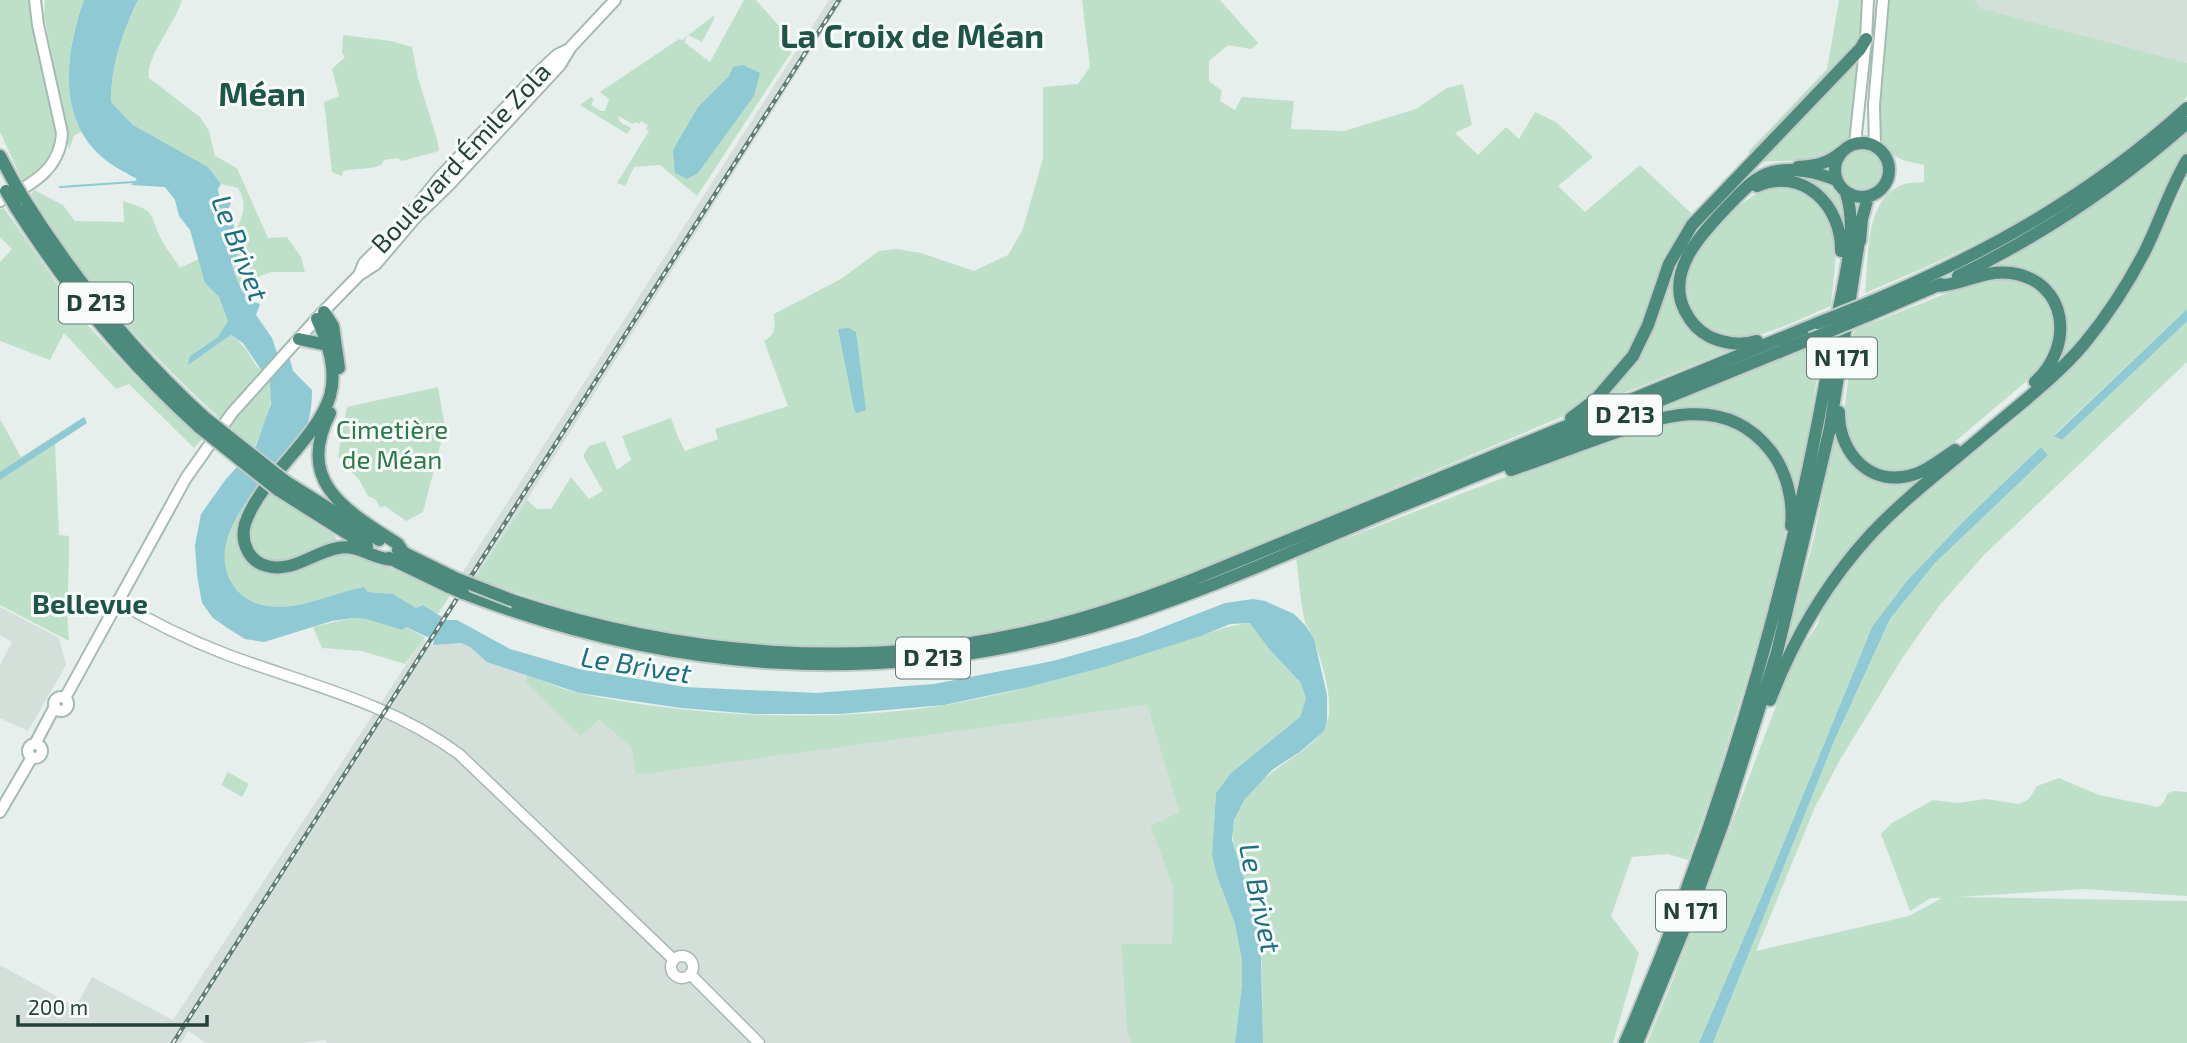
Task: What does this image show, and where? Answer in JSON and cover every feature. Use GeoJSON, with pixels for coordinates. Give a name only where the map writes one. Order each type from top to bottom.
{"type":"FeatureCollection","features":[{"type":"Feature","properties":{"kind":"highway"},"geometry":{"type":"LineString","coordinates":[[1535,439],[1541,431],[1578,415],[1596,399],[1633,356],[1648,325],[1665,273],[1692,225],[1844,66],[1866,39]]}},
{"type":"Feature","properties":{"kind":"highway","name":"D 213"},"geometry":{"type":"LineString","coordinates":[[1868,309],[2029,225],[2110,172],[2187,108]]}},
{"type":"Feature","properties":{"kind":"highway","name":"D 213"},"geometry":{"type":"LineString","coordinates":[[0,156],[5,189],[20,204],[42,249],[87,311],[139,370],[281,486],[340,530],[452,582],[512,606],[620,642],[720,659],[792,664],[858,664],[961,655],[1038,641],[1133,613],[1248,569],[1808,333],[1818,323],[1936,286],[2055,223],[2130,170],[2187,123]]}},
{"type":"Feature","properties":{"kind":"highway"},"geometry":{"type":"LineString","coordinates":[[1721,193],[1747,174],[1762,169],[1819,165],[1855,143],[1875,145],[1888,159],[1889,174],[1883,188],[1868,197],[1846,193],[1836,180],[1835,165],[1841,152]]}},
{"type":"Feature","properties":{"kind":"highway"},"geometry":{"type":"LineString","coordinates":[[1754,727],[1762,719],[1805,625],[1834,579],[1859,548],[1889,516],[2047,381],[2085,343],[2133,273],[2187,160]]}},
{"type":"Feature","properties":{"kind":"highway"},"geometry":{"type":"LineString","coordinates":[[1836,180],[1801,172],[1773,172],[1744,190],[1710,226],[1687,258],[1679,283],[1682,306],[1697,329],[1725,343],[1752,343],[1790,329],[1808,333],[1868,309]]}},
{"type":"Feature","properties":{"kind":"highway"},"geometry":{"type":"LineString","coordinates":[[1744,190],[1781,181],[1806,186],[1822,197],[1833,212],[1841,234],[1839,302]]}},
{"type":"Feature","properties":{"kind":"highway","name":"N 171"},"geometry":{"type":"LineString","coordinates":[[1625,1043],[1680,909],[1729,772],[1766,649],[1818,424],[1844,278],[1852,216],[1846,193]]}},
{"type":"Feature","properties":{"kind":"highway","name":"N 171"},"geometry":{"type":"LineString","coordinates":[[1637,1043],[1706,870],[1754,727],[1788,609],[1830,428],[1868,197]]}},
{"type":"Feature","properties":{"kind":"highway"},"geometry":{"type":"LineString","coordinates":[[1860,234],[1858,289],[1842,384],[1839,425],[1843,441],[1853,457],[1862,466],[1884,476],[1910,475],[1931,467],[1949,454],[2040,377],[2052,364],[2061,344],[2061,327],[2055,305],[2043,288],[2030,278],[1995,272],[1949,286],[1936,286]]}},
{"type":"Feature","properties":{"kind":"highway"},"geometry":{"type":"LineString","coordinates":[[320,316],[331,321],[332,375],[329,399],[251,512],[244,533],[246,547],[260,564],[274,567],[293,565],[327,551],[347,547],[360,549],[383,560],[399,557],[398,544],[360,518],[329,491],[317,466],[319,438],[339,389],[332,348]]}},
{"type":"Feature","properties":{"kind":"highway","name":"D 213"},"geometry":{"type":"LineString","coordinates":[[512,606],[627,632],[737,649],[837,654],[970,643],[1054,626],[1147,597],[1535,439],[1808,333]]}},
{"type":"Feature","properties":{"kind":"highway"},"geometry":{"type":"LineString","coordinates":[[299,340],[332,348]]}},
{"type":"Feature","properties":{"kind":"highway"},"geometry":{"type":"LineString","coordinates":[[1438,491],[1450,492],[1649,421],[1682,415],[1710,415],[1737,423],[1752,432],[1776,457],[1791,503],[1792,523],[1788,543],[1790,554]]}},
{"type":"Feature","properties":{"kind":"main road"},"geometry":{"type":"LineString","coordinates":[[5,189],[39,179],[56,159],[61,143],[62,133],[35,0]]}},
{"type":"Feature","properties":{"kind":"main road","name":"Boulevard Émile Zola"},"geometry":{"type":"LineString","coordinates":[[0,812],[32,757],[29,750],[38,746],[58,708],[68,706],[65,698],[186,478],[254,386],[359,275],[376,264],[416,217],[560,65],[571,47],[615,0]]}},
{"type":"Feature","properties":{"kind":"main road"},"geometry":{"type":"LineString","coordinates":[[1855,143],[1868,0]]}},
{"type":"Feature","properties":{"kind":"main road"},"geometry":{"type":"LineString","coordinates":[[1875,145],[1874,105],[1883,0]]}},
{"type":"Feature","properties":{"kind":"street"},"geometry":{"type":"LineString","coordinates":[[117,601],[146,619],[186,638],[372,704],[436,737],[469,764],[674,960]]}},
{"type":"Feature","properties":{"kind":"street"},"geometry":{"type":"LineString","coordinates":[[680,957],[690,959],[693,968],[690,974],[682,978],[674,974],[671,968],[674,960],[680,957]]}},
{"type":"Feature","properties":{"kind":"street"},"geometry":{"type":"LineString","coordinates":[[690,974],[759,1043]]}},
{"type":"Feature","properties":{"kind":"shaded area"},"geometry":{"type":"Polygon","coordinates":[[[829,0],[843,0],[527,500],[475,578],[462,573],[829,0]]]}},
{"type":"Feature","properties":{"kind":"shaded area"},"geometry":{"type":"Polygon","coordinates":[[[1975,0],[2187,0],[2187,63],[1978,8],[1975,0]]]}},
{"type":"Feature","properties":{"kind":"shaded area"},"geometry":{"type":"Polygon","coordinates":[[[0,607],[59,638],[66,665],[28,731],[0,718],[0,665],[12,642],[0,635],[0,607]]]}},
{"type":"Feature","properties":{"kind":"shaded area"},"geometry":{"type":"Polygon","coordinates":[[[423,639],[433,645],[460,643],[470,647],[487,662],[527,675],[525,681],[599,720],[631,747],[636,774],[1147,705],[1179,812],[1150,826],[1173,887],[1172,944],[1121,944],[1127,1033],[1131,1043],[327,1043],[325,1040],[303,1043],[206,1043],[188,1031],[181,1043],[0,1043],[0,965],[76,1007],[92,977],[173,1020],[374,713],[386,720],[391,712],[379,706],[423,639]]]}},
{"type":"Feature","properties":{"kind":"green space"},"geometry":{"type":"Polygon","coordinates":[[[0,0],[31,0],[31,15],[56,128],[54,143],[44,168],[23,182],[0,132],[0,0]]]}},
{"type":"Feature","properties":{"kind":"green space"},"geometry":{"type":"Polygon","coordinates":[[[45,0],[84,0],[74,32],[69,66],[71,99],[82,131],[74,136],[69,150],[44,15],[45,0]]]}},
{"type":"Feature","properties":{"kind":"green space"},"geometry":{"type":"Polygon","coordinates":[[[138,0],[182,0],[156,50],[149,78],[200,117],[209,131],[215,156],[237,168],[268,238],[287,237],[301,257],[305,272],[271,272],[238,285],[231,262],[238,255],[232,236],[244,206],[238,188],[221,184],[208,167],[133,125],[111,102],[118,50],[138,0]]]}},
{"type":"Feature","properties":{"kind":"green space"},"geometry":{"type":"Polygon","coordinates":[[[744,0],[756,0],[796,45],[697,196],[660,165],[634,167],[625,186],[617,183],[649,131],[646,129],[648,125],[641,121],[639,124],[633,124],[618,116],[620,122],[631,128],[627,134],[580,105],[591,97],[594,100],[591,105],[605,111],[609,99],[600,92],[679,39],[688,36],[684,42],[710,62],[744,0]]]}},
{"type":"Feature","properties":{"kind":"green space"},"geometry":{"type":"Polygon","coordinates":[[[1082,0],[1220,0],[1258,43],[1251,49],[1228,45],[1209,61],[1209,81],[1222,91],[1220,101],[1235,110],[1242,97],[1294,101],[1291,129],[1344,131],[1416,109],[1447,88],[1463,84],[1472,125],[1455,133],[1478,155],[1506,127],[1519,139],[1535,112],[1556,122],[1593,157],[1558,186],[1585,212],[1640,165],[1691,213],[1660,277],[1674,283],[1676,306],[1697,337],[1731,350],[1614,397],[1605,395],[1571,413],[1171,582],[1074,613],[976,635],[881,645],[738,642],[691,636],[597,617],[475,578],[527,500],[537,509],[551,509],[571,477],[589,499],[603,491],[583,456],[589,446],[605,441],[617,470],[631,460],[622,436],[671,418],[685,451],[718,439],[715,429],[788,406],[764,341],[774,330],[774,314],[841,279],[879,251],[896,249],[921,253],[974,271],[1008,255],[1023,229],[1043,158],[1043,87],[1078,84],[1090,67],[1082,0]]]}},
{"type":"Feature","properties":{"kind":"green space"},"geometry":{"type":"Polygon","coordinates":[[[1839,0],[1865,0],[1852,136],[1826,159],[1761,162],[1748,152],[1827,69],[1839,0]]]}},
{"type":"Feature","properties":{"kind":"green space"},"geometry":{"type":"Polygon","coordinates":[[[1885,0],[1975,0],[1979,8],[2187,63],[2187,97],[2115,160],[2062,196],[1980,242],[1865,293],[1868,247],[1881,203],[1902,185],[1924,182],[1924,165],[1893,155],[1884,144],[1877,127],[1885,0]]]}},
{"type":"Feature","properties":{"kind":"green space"},"geometry":{"type":"Polygon","coordinates":[[[713,16],[715,17],[702,42],[688,35],[713,16]]]}},
{"type":"Feature","properties":{"kind":"green space"},"geometry":{"type":"Polygon","coordinates":[[[343,35],[391,41],[412,47],[439,151],[402,161],[398,158],[384,160],[376,167],[343,171],[342,176],[332,172],[324,102],[339,96],[332,69],[345,57],[342,53],[343,35]]]}},
{"type":"Feature","properties":{"kind":"green space"},"geometry":{"type":"Polygon","coordinates":[[[2187,132],[2187,153],[2166,191],[2135,260],[2079,341],[2056,367],[2036,373],[1931,462],[1934,470],[1881,515],[1842,559],[1784,649],[1814,538],[1834,437],[1843,422],[1854,330],[1973,283],[1993,266],[2029,247],[2105,198],[2187,132]]]}},
{"type":"Feature","properties":{"kind":"green space"},"geometry":{"type":"Polygon","coordinates":[[[1861,149],[1876,155],[1882,170],[1876,185],[1861,191],[1846,185],[1840,170],[1846,155],[1861,149]]]}},
{"type":"Feature","properties":{"kind":"green space"},"geometry":{"type":"Polygon","coordinates":[[[1779,175],[1809,177],[1832,187],[1845,204],[1844,226],[1833,205],[1819,191],[1779,175]]]}},
{"type":"Feature","properties":{"kind":"green space"},"geometry":{"type":"Polygon","coordinates":[[[2187,178],[2187,309],[2054,435],[2062,440],[2187,321],[2187,362],[1984,555],[1939,606],[1903,657],[1841,758],[1815,807],[1756,951],[1909,916],[1942,898],[1931,898],[1910,911],[1881,834],[1892,823],[1933,800],[1958,803],[1986,799],[2019,804],[2029,799],[2037,786],[2059,778],[2099,795],[2158,807],[2168,793],[2187,792],[2187,896],[2084,889],[1958,897],[2187,901],[2187,1043],[1713,1043],[1835,739],[1890,619],[1935,563],[2047,455],[2041,447],[1872,627],[1699,1043],[1647,1043],[1794,658],[1818,624],[1821,612],[1867,548],[1892,523],[2053,385],[2095,340],[2126,296],[2187,178]]]}},
{"type":"Feature","properties":{"kind":"green space"},"geometry":{"type":"Polygon","coordinates":[[[1783,187],[1805,193],[1820,203],[1830,216],[1836,249],[1831,306],[1758,335],[1735,338],[1714,333],[1698,319],[1688,297],[1688,275],[1693,261],[1714,230],[1741,204],[1767,189],[1783,187]]]}},
{"type":"Feature","properties":{"kind":"green space"},"geometry":{"type":"Polygon","coordinates":[[[34,190],[63,205],[75,221],[124,222],[123,201],[146,210],[180,268],[199,259],[205,283],[219,297],[228,321],[218,337],[190,356],[203,355],[231,335],[238,340],[267,378],[271,385],[271,399],[264,426],[254,448],[161,361],[104,298],[54,230],[31,194],[34,190]]]}},
{"type":"Feature","properties":{"kind":"green space"},"geometry":{"type":"Polygon","coordinates":[[[4,208],[82,319],[136,377],[202,439],[194,448],[129,384],[116,389],[64,333],[50,360],[0,341],[0,262],[12,249],[0,237],[0,209],[4,208]]]}},
{"type":"Feature","properties":{"kind":"green space"},"geometry":{"type":"Polygon","coordinates":[[[1823,342],[1797,499],[1787,519],[1764,623],[1716,781],[1688,860],[1668,854],[1632,857],[1611,916],[1639,953],[1613,1043],[1263,1043],[1259,931],[1239,867],[1233,831],[1242,802],[1269,775],[1314,741],[1324,728],[1329,714],[1325,677],[1303,614],[1296,558],[1589,446],[1585,439],[1823,342]]]}},
{"type":"Feature","properties":{"kind":"green space","name":"Cimetière de Méan"},"geometry":{"type":"Polygon","coordinates":[[[438,387],[445,427],[423,512],[406,521],[385,506],[380,508],[338,456],[347,407],[438,387]]]}},
{"type":"Feature","properties":{"kind":"green space"},"geometry":{"type":"Polygon","coordinates":[[[84,417],[87,423],[55,443],[59,535],[69,536],[69,641],[0,605],[0,419],[21,457],[84,417]]]}},
{"type":"Feature","properties":{"kind":"green space"},"geometry":{"type":"Polygon","coordinates":[[[260,486],[335,536],[337,540],[333,544],[451,594],[438,614],[423,605],[416,608],[393,594],[368,592],[364,587],[291,606],[263,606],[249,601],[238,593],[230,582],[225,570],[224,556],[231,525],[260,486]]]}},
{"type":"Feature","properties":{"kind":"green space"},"geometry":{"type":"Polygon","coordinates":[[[352,618],[366,619],[402,630],[405,627],[425,637],[405,664],[362,651],[322,648],[313,627],[352,618]]]}},
{"type":"Feature","properties":{"kind":"green space"},"geometry":{"type":"Polygon","coordinates":[[[1251,623],[1269,649],[1300,682],[1306,698],[1300,717],[1231,773],[1216,793],[1212,855],[1235,924],[1242,960],[1242,985],[1235,1043],[1131,1043],[1127,1033],[1121,944],[1172,944],[1173,887],[1150,826],[1179,812],[1147,705],[636,775],[631,747],[599,720],[581,736],[525,681],[527,675],[582,694],[671,708],[717,712],[810,715],[901,711],[945,705],[1034,685],[1109,665],[1225,628],[1251,623]]]}},
{"type":"Feature","properties":{"kind":"green space"},"geometry":{"type":"Polygon","coordinates":[[[228,772],[249,784],[242,797],[221,785],[228,772]]]}},
{"type":"Feature","properties":{"kind":"water"},"geometry":{"type":"Polygon","coordinates":[[[84,0],[138,0],[118,50],[111,102],[133,125],[208,167],[221,184],[218,189],[219,196],[228,196],[231,203],[228,210],[234,226],[232,236],[238,255],[231,262],[238,281],[244,293],[260,304],[256,315],[272,338],[277,353],[290,359],[293,371],[312,390],[308,423],[241,510],[225,546],[225,564],[231,582],[235,589],[252,602],[273,607],[291,606],[364,587],[368,592],[393,594],[416,608],[423,605],[447,620],[457,620],[510,649],[579,669],[684,687],[816,693],[934,684],[1053,661],[1138,637],[1225,603],[1253,599],[1265,601],[1294,614],[1314,639],[1327,695],[1327,721],[1324,731],[1301,751],[1272,770],[1244,800],[1234,820],[1232,840],[1257,922],[1261,957],[1263,1043],[1235,1043],[1242,985],[1242,960],[1235,924],[1212,855],[1216,793],[1231,773],[1300,717],[1306,698],[1300,682],[1269,649],[1250,623],[1230,624],[1104,667],[1029,687],[944,705],[840,714],[755,714],[681,708],[579,693],[487,662],[461,643],[433,645],[434,640],[406,627],[402,630],[366,619],[332,621],[264,642],[245,639],[213,618],[202,603],[197,575],[195,545],[201,514],[226,479],[256,446],[271,404],[270,383],[243,343],[231,335],[188,365],[190,356],[218,337],[228,321],[219,297],[205,283],[190,230],[179,216],[175,200],[165,187],[131,185],[137,179],[102,157],[81,131],[70,95],[69,75],[73,37],[84,0]]]}},
{"type":"Feature","properties":{"kind":"water"},"geometry":{"type":"Polygon","coordinates":[[[743,65],[760,73],[754,96],[698,173],[687,179],[675,173],[673,150],[698,107],[729,76],[733,67],[743,65]]]}},
{"type":"Feature","properties":{"kind":"water"},"geometry":{"type":"Polygon","coordinates":[[[2187,309],[2187,321],[2181,327],[2062,440],[2054,436],[2187,309]]]}},
{"type":"Feature","properties":{"kind":"water"},"geometry":{"type":"Polygon","coordinates":[[[849,328],[856,332],[866,410],[856,413],[838,329],[849,328]]]}},
{"type":"Feature","properties":{"kind":"water"},"geometry":{"type":"Polygon","coordinates":[[[84,417],[87,423],[0,480],[0,472],[84,417]]]}},
{"type":"Feature","properties":{"kind":"water"},"geometry":{"type":"Polygon","coordinates":[[[2041,447],[2048,455],[1935,563],[1890,619],[1835,739],[1713,1043],[1699,1043],[1872,627],[1907,581],[1963,522],[2041,447]]]}},
{"type":"Feature","properties":{"kind":"waterway"},"geometry":{"type":"LineString","coordinates":[[60,187],[134,182]]}},
{"type":"Feature","properties":{"kind":"railway"},"geometry":{"type":"LineString","coordinates":[[173,1043],[839,0]]}},
{"type":"Feature","properties":{"kind":"district","name":"La Croix de Méan"},"geometry":{"type":"Point","coordinates":[912,36]}},
{"type":"Feature","properties":{"kind":"district","name":"Méan"},"geometry":{"type":"Point","coordinates":[262,94]}},
{"type":"Feature","properties":{"kind":"district","name":"Bellevue"},"geometry":{"type":"Point","coordinates":[90,604]}},
{"type":"Feature","properties":{"kind":"water label","name":"Le Brivet"},"geometry":{"type":"Point","coordinates":[240,248]}},
{"type":"Feature","properties":{"kind":"water label","name":"Le Brivet"},"geometry":{"type":"Point","coordinates":[636,665]}},
{"type":"Feature","properties":{"kind":"water label","name":"Le Brivet"},"geometry":{"type":"Point","coordinates":[1260,898]}}]}
